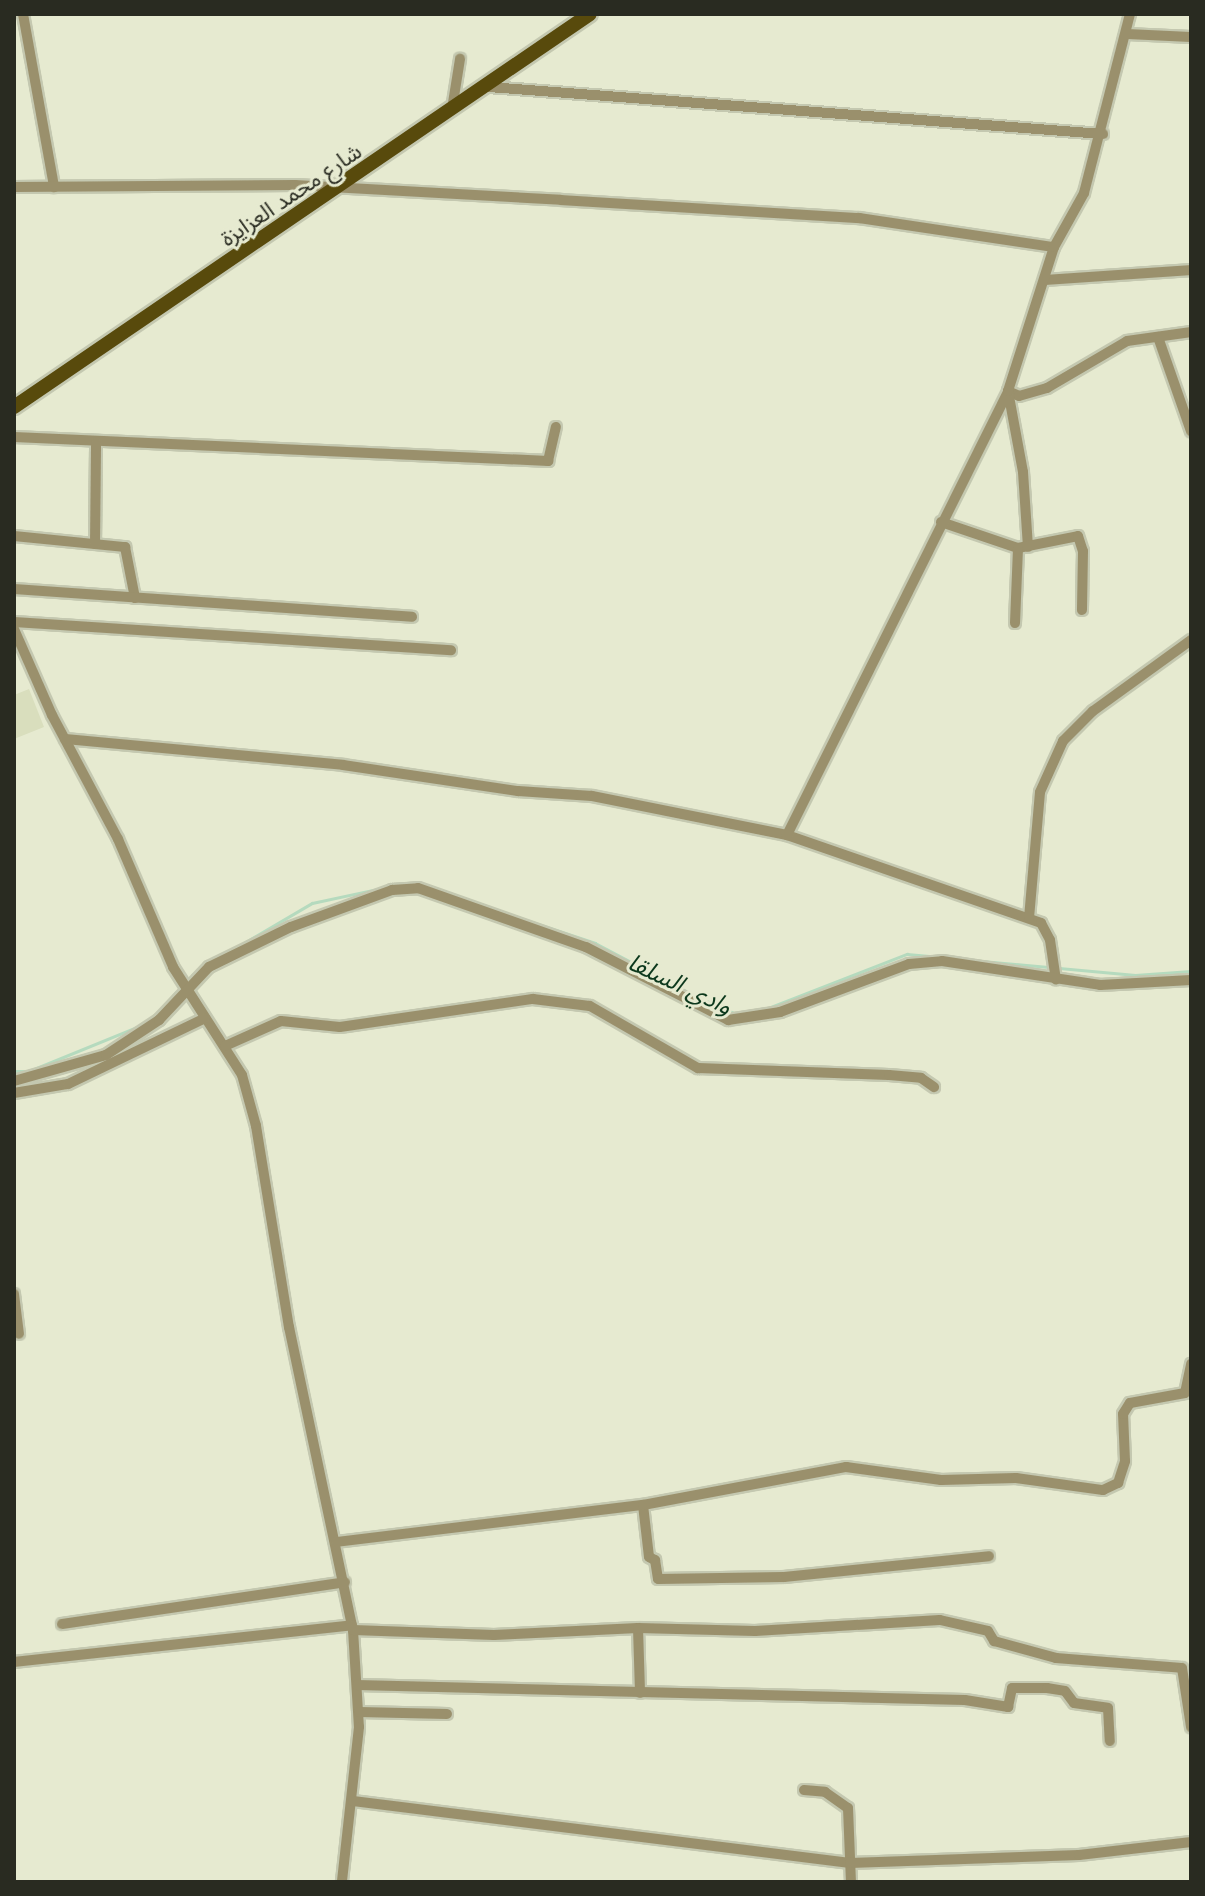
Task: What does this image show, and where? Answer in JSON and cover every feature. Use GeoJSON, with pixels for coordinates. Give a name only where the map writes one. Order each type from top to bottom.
{"type":"FeatureCollection","features":[{"type":"Feature","properties":{"kind":"main road","name":"شارع محمد العزايزة"},"geometry":{"type":"LineString","coordinates":[[14,407],[337,191],[590,14]]}},
{"type":"Feature","properties":{"kind":"street"},"geometry":{"type":"LineString","coordinates":[[23,14],[54,187]]}},
{"type":"Feature","properties":{"kind":"street"},"geometry":{"type":"LineString","coordinates":[[787,835],[1008,391],[1046,280],[1054,247],[1084,193],[1103,134],[1130,14]]}},
{"type":"Feature","properties":{"kind":"street"},"geometry":{"type":"LineString","coordinates":[[1127,34],[1191,37]]}},
{"type":"Feature","properties":{"kind":"street"},"geometry":{"type":"LineString","coordinates":[[452,111],[460,59]]}},
{"type":"Feature","properties":{"kind":"street"},"geometry":{"type":"LineString","coordinates":[[489,87],[1103,134]]}},
{"type":"Feature","properties":{"kind":"street"},"geometry":{"type":"LineString","coordinates":[[14,187],[295,185],[337,191],[859,218],[1054,247]]}},
{"type":"Feature","properties":{"kind":"street"},"geometry":{"type":"LineString","coordinates":[[1046,280],[1191,270]]}},
{"type":"Feature","properties":{"kind":"street"},"geometry":{"type":"LineString","coordinates":[[1008,391],[1019,396],[1047,388],[1113,347],[1191,332]]}},
{"type":"Feature","properties":{"kind":"street"},"geometry":{"type":"LineString","coordinates":[[1158,337],[1191,431]]}},
{"type":"Feature","properties":{"kind":"street"},"geometry":{"type":"LineString","coordinates":[[1008,391],[1023,472],[1023,547],[1015,623]]}},
{"type":"Feature","properties":{"kind":"street"},"geometry":{"type":"LineString","coordinates":[[14,437],[548,461],[556,427]]}},
{"type":"Feature","properties":{"kind":"street"},"geometry":{"type":"LineString","coordinates":[[95,544],[96,443]]}},
{"type":"Feature","properties":{"kind":"street"},"geometry":{"type":"LineString","coordinates":[[941,522],[1023,547],[1080,539],[1082,610]]}},
{"type":"Feature","properties":{"kind":"street"},"geometry":{"type":"LineString","coordinates":[[14,536],[125,547],[135,598]]}},
{"type":"Feature","properties":{"kind":"street"},"geometry":{"type":"LineString","coordinates":[[14,589],[412,617]]}},
{"type":"Feature","properties":{"kind":"street"},"geometry":{"type":"LineString","coordinates":[[14,622],[451,650]]}},
{"type":"Feature","properties":{"kind":"street"},"geometry":{"type":"LineString","coordinates":[[14,629],[187,988],[242,1075],[256,1126],[289,1327],[345,1582],[352,1628],[359,1712],[353,1801],[342,1882]]}},
{"type":"Feature","properties":{"kind":"street"},"geometry":{"type":"LineString","coordinates":[[1029,918],[1040,792],[1063,741],[1093,711],[1191,640]]}},
{"type":"Feature","properties":{"kind":"street"},"geometry":{"type":"LineString","coordinates":[[65,739],[343,765],[518,791],[592,796],[787,835],[1041,923],[1050,940],[1056,980]]}},
{"type":"Feature","properties":{"kind":"street"},"geometry":{"type":"LineString","coordinates":[[14,1081],[106,1055],[159,1020],[209,967],[291,927],[358,899],[418,888],[624,962],[728,1020],[780,1012],[909,964],[942,961],[1100,985],[1191,980]]}},
{"type":"Feature","properties":{"kind":"street"},"geometry":{"type":"LineString","coordinates":[[225,1046],[281,1021],[340,1027],[533,999],[590,1006],[698,1068],[889,1075],[921,1078],[934,1087]]}},
{"type":"Feature","properties":{"kind":"street"},"geometry":{"type":"LineString","coordinates":[[14,1093],[68,1084],[205,1018]]}},
{"type":"Feature","properties":{"kind":"street"},"geometry":{"type":"LineString","coordinates":[[14,1294],[19,1334]]}},
{"type":"Feature","properties":{"kind":"street"},"geometry":{"type":"LineString","coordinates":[[336,1542],[643,1505],[846,1467],[941,1480],[1016,1478],[1103,1490],[1118,1483],[1125,1461],[1123,1414],[1130,1403],[1185,1393],[1191,1364]]}},
{"type":"Feature","properties":{"kind":"street"},"geometry":{"type":"LineString","coordinates":[[643,1505],[649,1557],[655,1560],[658,1579],[784,1577],[989,1556]]}},
{"type":"Feature","properties":{"kind":"street"},"geometry":{"type":"LineString","coordinates":[[62,1624],[345,1582]]}},
{"type":"Feature","properties":{"kind":"street"},"geometry":{"type":"LineString","coordinates":[[14,1662],[352,1628],[494,1635],[638,1628],[755,1631],[940,1620],[988,1631],[994,1641],[1056,1658],[1182,1668],[1191,1727]]}},
{"type":"Feature","properties":{"kind":"street"},"geometry":{"type":"LineString","coordinates":[[638,1628],[640,1693]]}},
{"type":"Feature","properties":{"kind":"street"},"geometry":{"type":"LineString","coordinates":[[357,1685],[965,1700],[1008,1707],[1012,1688],[1047,1688],[1065,1691],[1074,1703],[1108,1708],[1110,1741]]}},
{"type":"Feature","properties":{"kind":"street"},"geometry":{"type":"LineString","coordinates":[[359,1712],[447,1714]]}},
{"type":"Feature","properties":{"kind":"street"},"geometry":{"type":"LineString","coordinates":[[804,1790],[825,1792],[848,1808],[851,1882]]}},
{"type":"Feature","properties":{"kind":"street"},"geometry":{"type":"LineString","coordinates":[[353,1801],[850,1863],[1079,1855],[1191,1842]]}},
{"type":"Feature","properties":{"kind":"shaded area"},"geometry":{"type":"Polygon","coordinates":[[[29,689],[44,727],[14,739],[14,695],[29,689]]]}},
{"type":"Feature","properties":{"kind":"waterway","name":"وادي السلقا"},"geometry":{"type":"LineString","coordinates":[[398,885],[414,884]]}},
{"type":"Feature","properties":{"kind":"waterway","name":"وادي السلقا"},"geometry":{"type":"LineString","coordinates":[[225,954],[312,903],[382,888]]}},
{"type":"Feature","properties":{"kind":"waterway","name":"وادي السلقا"},"geometry":{"type":"LineString","coordinates":[[505,913],[595,943],[734,1013],[748,1012]]}},
{"type":"Feature","properties":{"kind":"waterway","name":"وادي السلقا"},"geometry":{"type":"LineString","coordinates":[[763,1010],[907,954],[940,957]]}},
{"type":"Feature","properties":{"kind":"waterway","name":"وادي السلقا"},"geometry":{"type":"LineString","coordinates":[[960,959],[1135,975],[1191,971]]}},
{"type":"Feature","properties":{"kind":"waterway","name":"وادي السلقا"},"geometry":{"type":"LineString","coordinates":[[192,975],[202,968]]}},
{"type":"Feature","properties":{"kind":"waterway","name":"وادي السلقا"},"geometry":{"type":"LineString","coordinates":[[155,1017],[176,992]]}},
{"type":"Feature","properties":{"kind":"waterway","name":"وادي السلقا"},"geometry":{"type":"LineString","coordinates":[[14,1071],[29,1071],[142,1025]]}}]}
